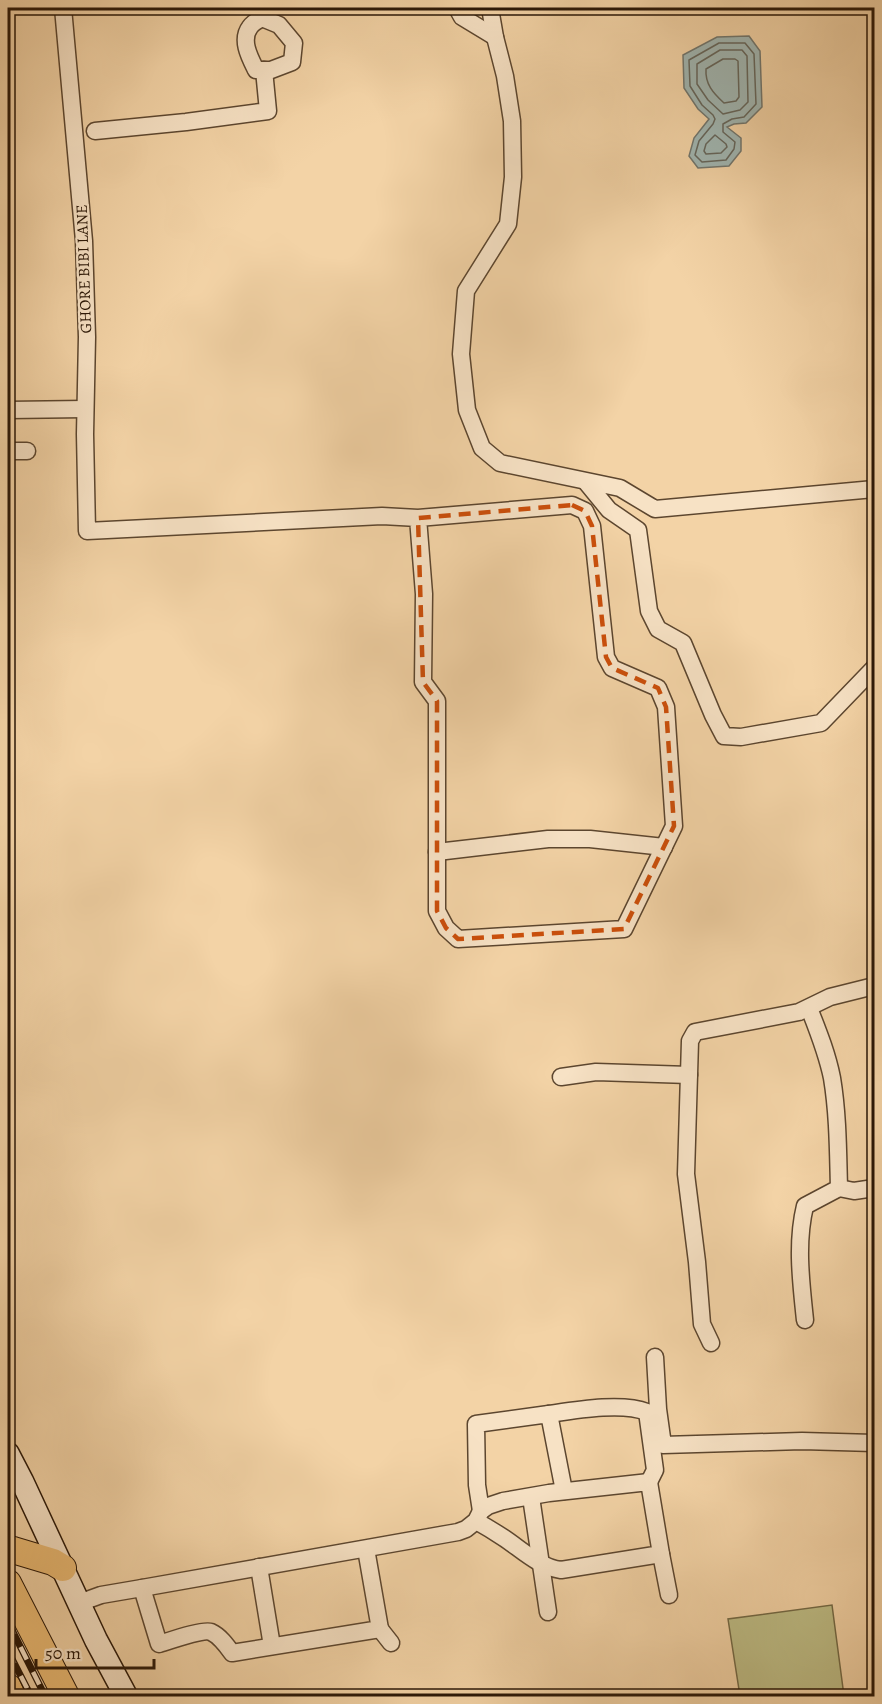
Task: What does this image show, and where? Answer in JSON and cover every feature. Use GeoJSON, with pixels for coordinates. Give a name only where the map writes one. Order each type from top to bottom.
{"type":"FeatureCollection","features":[{"type":"Feature","properties":{"kind":"main road"},"geometry":{"type":"LineString","coordinates":[[8,1548],[53,1562],[63,1568]]}},
{"type":"Feature","properties":{"kind":"main road"},"geometry":{"type":"LineString","coordinates":[[8,1583],[66,1696]]}},
{"type":"Feature","properties":{"kind":"main road"},"geometry":{"type":"LineString","coordinates":[[8,1687],[12,1696]]}},
{"type":"Feature","properties":{"kind":"street","name":"GHORE BIBI LANE"},"geometry":{"type":"LineString","coordinates":[[63,8],[84,241],[87,337],[85,409],[87,531],[382,516],[418,518]]}},
{"type":"Feature","properties":{"kind":"street"},"geometry":{"type":"LineString","coordinates":[[457,8],[462,18],[495,38]]}},
{"type":"Feature","properties":{"kind":"street"},"geometry":{"type":"LineString","coordinates":[[490,8],[512,121],[513,177],[508,224],[466,291],[461,354],[467,410],[482,447],[500,463],[620,488],[655,508],[874,489]]}},
{"type":"Feature","properties":{"kind":"street"},"geometry":{"type":"LineString","coordinates":[[260,13],[279,25],[294,43],[292,62],[271,70],[256,70],[249,56],[245,39],[260,13]]}},
{"type":"Feature","properties":{"kind":"street"},"geometry":{"type":"LineString","coordinates":[[95,131],[268,111],[264,70]]}},
{"type":"Feature","properties":{"kind":"street"},"geometry":{"type":"LineString","coordinates":[[8,411],[85,409]]}},
{"type":"Feature","properties":{"kind":"street"},"geometry":{"type":"LineString","coordinates":[[8,451],[27,451]]}},
{"type":"Feature","properties":{"kind":"street"},"geometry":{"type":"LineString","coordinates":[[586,482],[609,510],[638,530]]}},
{"type":"Feature","properties":{"kind":"street"},"geometry":{"type":"LineString","coordinates":[[572,505],[585,510],[592,526],[606,657],[612,668],[658,688],[666,707],[674,826],[664,847],[624,929],[458,939],[446,928],[437,911],[437,701],[423,682],[424,594],[418,518],[572,505]]}},
{"type":"Feature","properties":{"kind":"street"},"geometry":{"type":"LineString","coordinates":[[655,508],[638,530],[649,611],[658,629],[683,643],[724,736],[741,737],[821,723],[874,668]]}},
{"type":"Feature","properties":{"kind":"street"},"geometry":{"type":"LineString","coordinates":[[437,852],[548,839],[590,839],[664,847]]}},
{"type":"Feature","properties":{"kind":"street"},"geometry":{"type":"LineString","coordinates":[[711,1343],[702,1324],[686,1174],[690,1041],[695,1032],[799,1012],[830,997],[874,986]]}},
{"type":"Feature","properties":{"kind":"street"},"geometry":{"type":"LineString","coordinates":[[809,1008],[824,1046],[832,1078],[837,1121],[839,1188]]}},
{"type":"Feature","properties":{"kind":"street"},"geometry":{"type":"LineString","coordinates":[[561,1077],[596,1072],[689,1075]]}},
{"type":"Feature","properties":{"kind":"street"},"geometry":{"type":"LineString","coordinates":[[805,1320],[800,1270],[801,1224],[805,1206],[839,1188],[854,1191],[874,1188]]}},
{"type":"Feature","properties":{"kind":"street"},"geometry":{"type":"LineString","coordinates":[[655,1357],[663,1445],[802,1441],[874,1443]]}},
{"type":"Feature","properties":{"kind":"street"},"geometry":{"type":"LineString","coordinates":[[661,1554],[561,1570],[542,1564],[500,1535],[478,1516],[476,1424],[591,1408],[637,1408],[647,1412],[655,1470],[649,1482],[669,1594]]}},
{"type":"Feature","properties":{"kind":"street"},"geometry":{"type":"LineString","coordinates":[[549,1414],[564,1491]]}},
{"type":"Feature","properties":{"kind":"street"},"geometry":{"type":"LineString","coordinates":[[8,1454],[96,1640],[126,1696]]}},
{"type":"Feature","properties":{"kind":"street"},"geometry":{"type":"LineString","coordinates":[[79,1603],[101,1595],[458,1532],[465,1529],[488,1506],[564,1491],[649,1482]]}},
{"type":"Feature","properties":{"kind":"street"},"geometry":{"type":"LineString","coordinates":[[531,1497],[548,1612]]}},
{"type":"Feature","properties":{"kind":"street"},"geometry":{"type":"LineString","coordinates":[[366,1549],[380,1629],[391,1643]]}},
{"type":"Feature","properties":{"kind":"street"},"geometry":{"type":"LineString","coordinates":[[259,1567],[272,1646]]}},
{"type":"Feature","properties":{"kind":"street"},"geometry":{"type":"LineString","coordinates":[[142,1588],[159,1644],[211,1632],[225,1643],[232,1653],[380,1629]]}},
{"type":"Feature","properties":{"kind":"highlighted area"},"geometry":{"type":"Polygon","coordinates":[[[572,505],[585,511],[592,526],[606,657],[612,668],[658,688],[666,707],[674,826],[624,929],[458,939],[446,928],[437,911],[437,701],[423,682],[418,518],[572,505]]]}},
{"type":"Feature","properties":{"kind":"shaded area"},"geometry":{"type":"Polygon","coordinates":[[[832,1605],[844,1696],[740,1696],[728,1619],[832,1605]]]}},
{"type":"Feature","properties":{"kind":"water"},"geometry":{"type":"Polygon","coordinates":[[[749,36],[760,51],[762,107],[746,123],[727,127],[741,138],[741,151],[729,166],[698,168],[689,156],[694,138],[709,119],[698,109],[684,88],[683,55],[717,37],[749,36]]]}},
{"type":"Feature","properties":{"kind":"railway"},"geometry":{"type":"LineString","coordinates":[[8,1622],[45,1696]]}},
{"type":"Feature","properties":{"kind":"railway"},"geometry":{"type":"LineString","coordinates":[[8,1651],[31,1696]]}}]}
